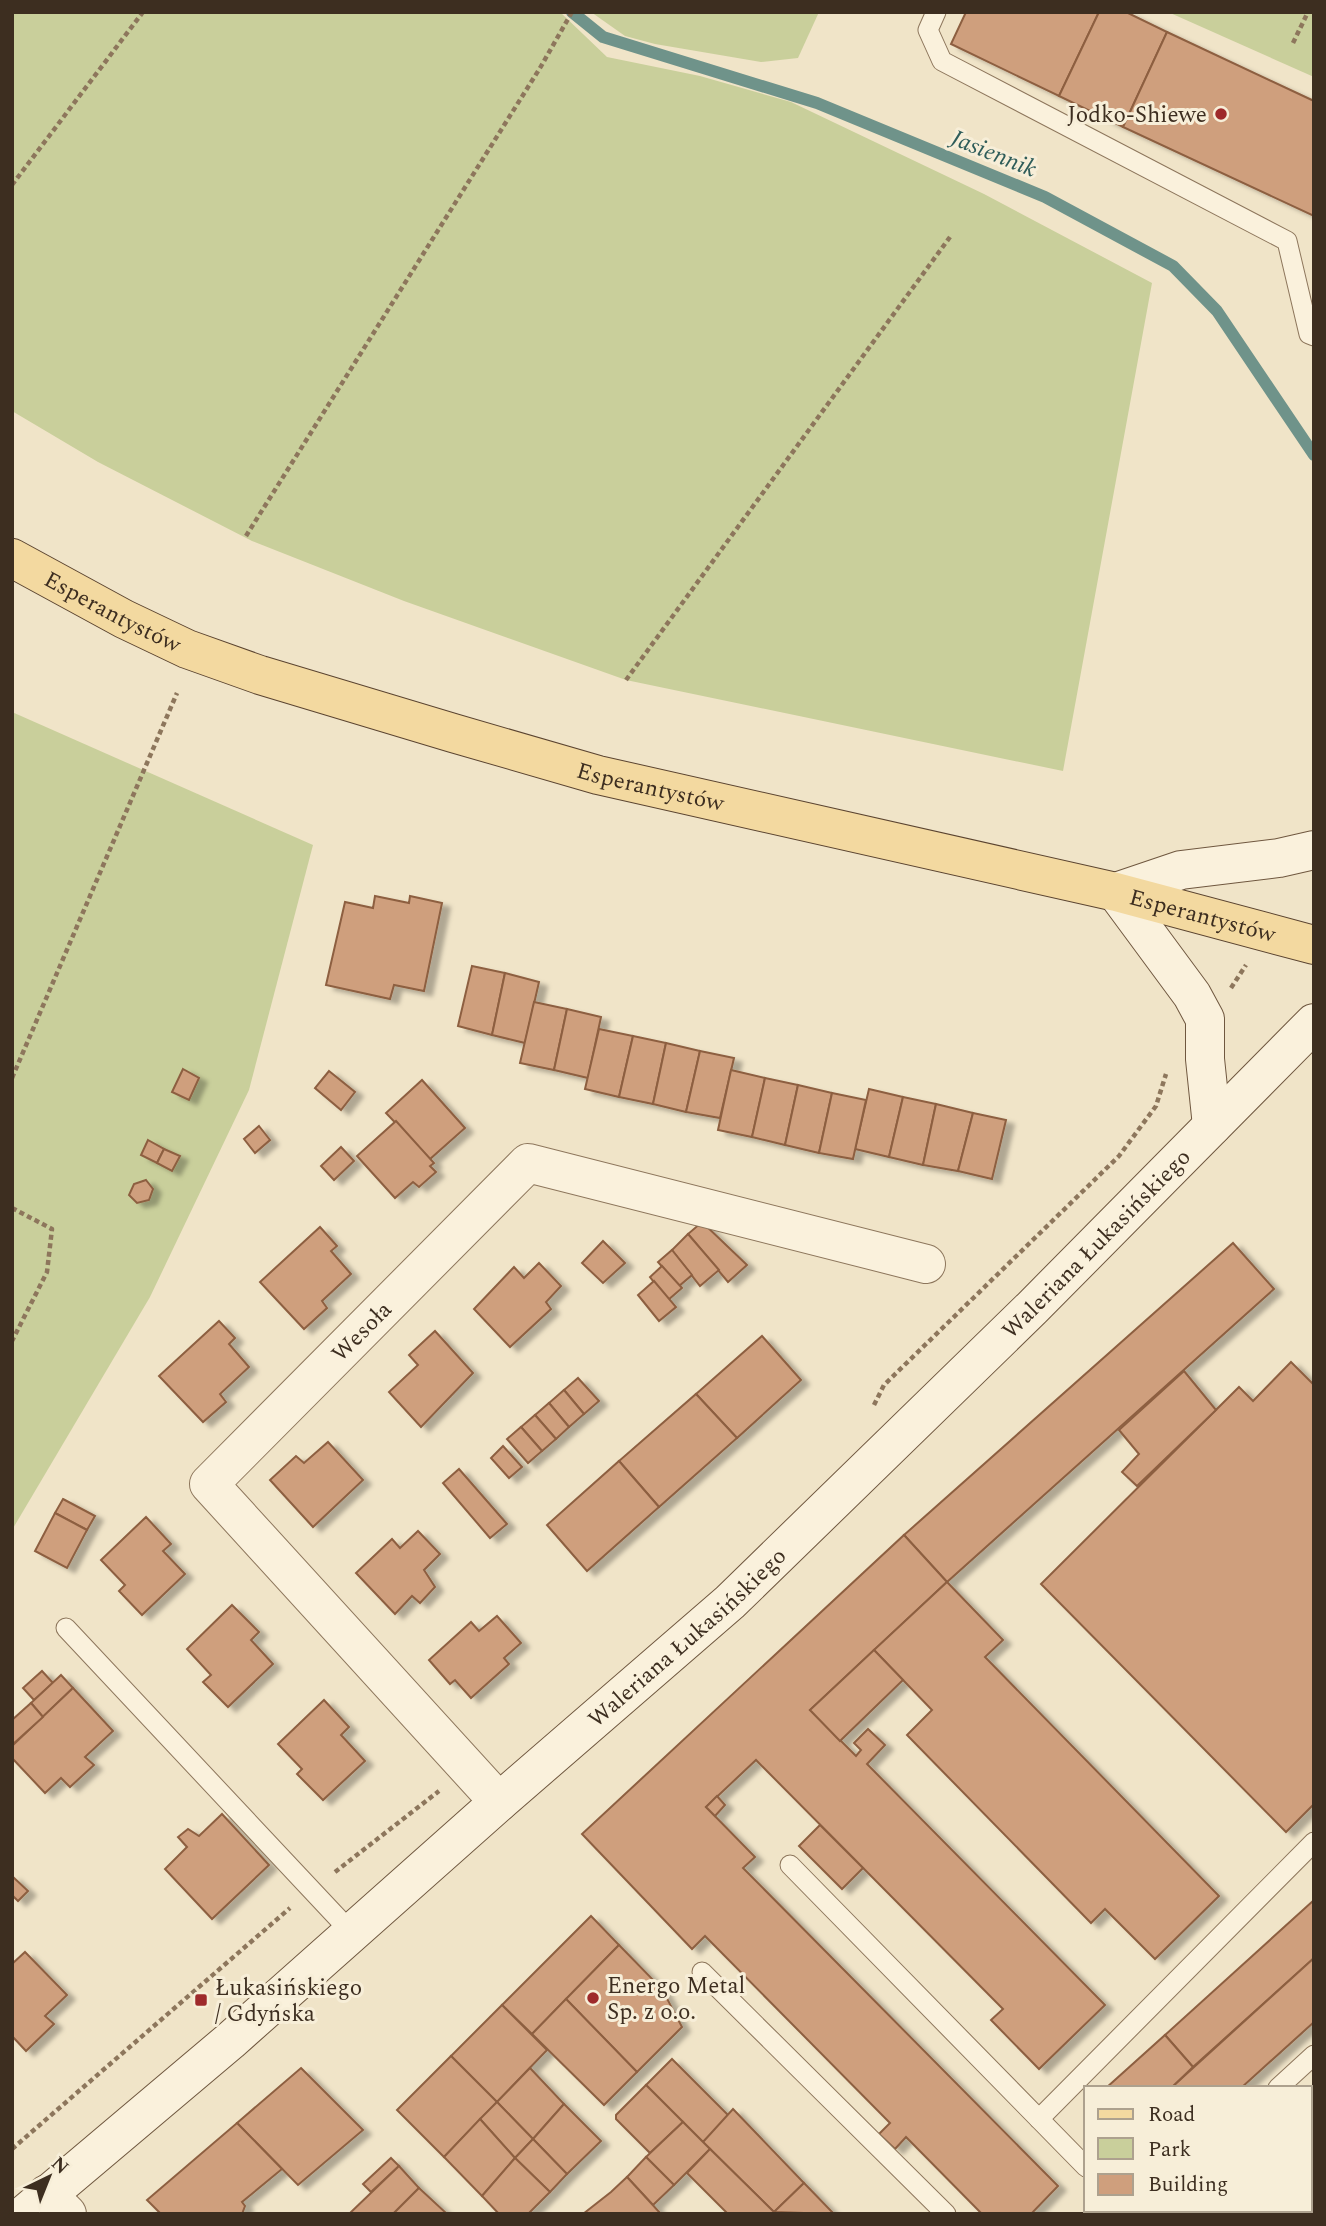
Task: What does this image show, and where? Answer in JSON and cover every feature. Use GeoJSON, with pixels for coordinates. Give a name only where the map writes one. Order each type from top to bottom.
{"type":"FeatureCollection","features":[{"type":"Feature","properties":{"kind":"main road","name":"Esperantystów"},"geometry":{"type":"LineString","coordinates":[[12,558],[187,649],[260,675],[598,775],[1116,892],[1314,945]]}},
{"type":"Feature","properties":{"kind":"street"},"geometry":{"type":"LineString","coordinates":[[1212,1126],[1205,1059],[1205,1019],[1192,995],[1116,892],[1181,870],[1279,858],[1314,850]]}},
{"type":"Feature","properties":{"kind":"street","name":"Waleriana Łukasińskiego"},"geometry":{"type":"LineString","coordinates":[[46,2207],[351,1932],[730,1602],[1032,1308],[1312,1026]]}},
{"type":"Feature","properties":{"kind":"street","name":"Wesoła"},"geometry":{"type":"LineString","coordinates":[[499,1802],[209,1484],[528,1163],[926,1264]]}},
{"type":"Feature","properties":{"kind":"lane"},"geometry":{"type":"LineString","coordinates":[[936,12],[928,30],[942,61],[1287,241],[1309,334],[1314,337]]}},
{"type":"Feature","properties":{"kind":"lane"},"geometry":{"type":"LineString","coordinates":[[66,1628],[351,1932]]}},
{"type":"Feature","properties":{"kind":"lane"},"geometry":{"type":"LineString","coordinates":[[1040,2119],[1314,1842]]}},
{"type":"Feature","properties":{"kind":"lane"},"geometry":{"type":"LineString","coordinates":[[790,1865],[1084,2165]]}},
{"type":"Feature","properties":{"kind":"lane"},"geometry":{"type":"LineString","coordinates":[[702,1972],[946,2214]]}},
{"type":"Feature","properties":{"kind":"lane"},"geometry":{"type":"LineString","coordinates":[[1280,2086],[1314,2055]]}},
{"type":"Feature","properties":{"kind":"path"},"geometry":{"type":"LineString","coordinates":[[12,185],[142,12]]}},
{"type":"Feature","properties":{"kind":"path"},"geometry":{"type":"LineString","coordinates":[[246,536],[572,12]]}},
{"type":"Feature","properties":{"kind":"path"},"geometry":{"type":"LineString","coordinates":[[1293,43],[1308,12]]}},
{"type":"Feature","properties":{"kind":"path"},"geometry":{"type":"LineString","coordinates":[[626,680],[950,237]]}},
{"type":"Feature","properties":{"kind":"path"},"geometry":{"type":"LineString","coordinates":[[12,1078],[177,692]]}},
{"type":"Feature","properties":{"kind":"path"},"geometry":{"type":"LineString","coordinates":[[1205,1019],[1222,1002],[1266,932]]}},
{"type":"Feature","properties":{"kind":"path"},"geometry":{"type":"LineString","coordinates":[[872,1409],[884,1385],[1119,1156],[1156,1106],[1169,1066]]}},
{"type":"Feature","properties":{"kind":"path"},"geometry":{"type":"LineString","coordinates":[[12,1208],[52,1229],[47,1272],[12,1341]]}},
{"type":"Feature","properties":{"kind":"path"},"geometry":{"type":"LineString","coordinates":[[12,2149],[310,1890],[469,1770]]}},
{"type":"Feature","properties":{"kind":"green space"},"geometry":{"type":"Polygon","coordinates":[[[12,12],[560,12],[607,57],[700,76],[791,102],[984,194],[1152,283],[1063,771],[626,680],[404,601],[252,541],[98,462],[12,411],[12,12]]]}},
{"type":"Feature","properties":{"kind":"green space"},"geometry":{"type":"Polygon","coordinates":[[[591,12],[819,12],[798,58],[761,62],[655,44],[625,36],[591,12]]]}},
{"type":"Feature","properties":{"kind":"green space"},"geometry":{"type":"Polygon","coordinates":[[[1168,12],[1314,12],[1314,77],[1168,12]]]}},
{"type":"Feature","properties":{"kind":"green space"},"geometry":{"type":"Polygon","coordinates":[[[12,712],[313,845],[249,1090],[150,1297],[12,1530],[12,712]]]}},
{"type":"Feature","properties":{"kind":"building"},"geometry":{"type":"Polygon","coordinates":[[[966,12],[1099,12],[1059,96],[951,44],[966,12]]]}},
{"type":"Feature","properties":{"kind":"building"},"geometry":{"type":"Polygon","coordinates":[[[1099,12],[1126,12],[1167,32],[1123,127],[1059,96],[1099,12]]]}},
{"type":"Feature","properties":{"kind":"building","name":"Jodko-Shiewe"},"geometry":{"type":"Polygon","coordinates":[[[1167,32],[1314,101],[1314,216],[1123,127],[1167,32]]]}},
{"type":"Feature","properties":{"kind":"building"},"geometry":{"type":"Polygon","coordinates":[[[375,896],[409,903],[410,896],[442,903],[424,991],[394,985],[390,999],[326,985],[345,902],[373,908],[375,896]]]}},
{"type":"Feature","properties":{"kind":"building"},"geometry":{"type":"Polygon","coordinates":[[[472,966],[505,973],[492,1035],[458,1026],[472,966]]]}},
{"type":"Feature","properties":{"kind":"building"},"geometry":{"type":"Polygon","coordinates":[[[505,973],[539,982],[525,1043],[492,1035],[505,973]]]}},
{"type":"Feature","properties":{"kind":"building"},"geometry":{"type":"Polygon","coordinates":[[[534,1002],[567,1009],[554,1070],[520,1063],[534,1002]]]}},
{"type":"Feature","properties":{"kind":"building"},"geometry":{"type":"Polygon","coordinates":[[[567,1009],[601,1017],[588,1078],[554,1070],[567,1009]]]}},
{"type":"Feature","properties":{"kind":"building"},"geometry":{"type":"Polygon","coordinates":[[[599,1029],[633,1036],[619,1097],[585,1089],[599,1029]]]}},
{"type":"Feature","properties":{"kind":"building"},"geometry":{"type":"Polygon","coordinates":[[[633,1036],[666,1043],[653,1104],[619,1097],[633,1036]]]}},
{"type":"Feature","properties":{"kind":"building"},"geometry":{"type":"Polygon","coordinates":[[[666,1043],[700,1051],[686,1112],[653,1104],[666,1043]]]}},
{"type":"Feature","properties":{"kind":"building"},"geometry":{"type":"Polygon","coordinates":[[[700,1051],[734,1058],[720,1118],[686,1112],[700,1051]]]}},
{"type":"Feature","properties":{"kind":"building"},"geometry":{"type":"Polygon","coordinates":[[[183,1069],[199,1078],[189,1100],[172,1092],[183,1069]]]}},
{"type":"Feature","properties":{"kind":"building"},"geometry":{"type":"Polygon","coordinates":[[[731,1070],[765,1078],[752,1137],[718,1130],[731,1070]]]}},
{"type":"Feature","properties":{"kind":"building"},"geometry":{"type":"Polygon","coordinates":[[[329,1071],[355,1092],[341,1110],[315,1088],[329,1071]]]}},
{"type":"Feature","properties":{"kind":"building"},"geometry":{"type":"Polygon","coordinates":[[[765,1078],[798,1085],[785,1145],[752,1137],[765,1078]]]}},
{"type":"Feature","properties":{"kind":"building"},"geometry":{"type":"Polygon","coordinates":[[[422,1080],[465,1128],[430,1159],[386,1113],[422,1080]]]}},
{"type":"Feature","properties":{"kind":"building"},"geometry":{"type":"Polygon","coordinates":[[[798,1085],[832,1093],[819,1153],[785,1145],[798,1085]]]}},
{"type":"Feature","properties":{"kind":"building"},"geometry":{"type":"Polygon","coordinates":[[[869,1089],[903,1097],[889,1157],[855,1149],[869,1089]]]}},
{"type":"Feature","properties":{"kind":"building"},"geometry":{"type":"Polygon","coordinates":[[[832,1093],[866,1100],[853,1159],[819,1153],[832,1093]]]}},
{"type":"Feature","properties":{"kind":"building"},"geometry":{"type":"Polygon","coordinates":[[[903,1097],[936,1104],[923,1165],[889,1157],[903,1097]]]}},
{"type":"Feature","properties":{"kind":"building"},"geometry":{"type":"Polygon","coordinates":[[[936,1104],[973,1113],[958,1171],[923,1165],[936,1104]]]}},
{"type":"Feature","properties":{"kind":"building"},"geometry":{"type":"Polygon","coordinates":[[[973,1113],[1006,1120],[992,1179],[958,1171],[973,1113]]]}},
{"type":"Feature","properties":{"kind":"building"},"geometry":{"type":"Polygon","coordinates":[[[396,1121],[434,1163],[430,1166],[436,1172],[419,1187],[413,1182],[395,1198],[357,1156],[396,1121]]]}},
{"type":"Feature","properties":{"kind":"building"},"geometry":{"type":"Polygon","coordinates":[[[259,1126],[270,1140],[255,1153],[244,1139],[259,1126]]]}},
{"type":"Feature","properties":{"kind":"building"},"geometry":{"type":"Polygon","coordinates":[[[148,1140],[164,1149],[157,1163],[141,1155],[148,1140]]]}},
{"type":"Feature","properties":{"kind":"building"},"geometry":{"type":"Polygon","coordinates":[[[341,1147],[354,1161],[334,1180],[321,1166],[341,1147]]]}},
{"type":"Feature","properties":{"kind":"building"},"geometry":{"type":"Polygon","coordinates":[[[164,1149],[180,1156],[172,1171],[157,1163],[164,1149]]]}},
{"type":"Feature","properties":{"kind":"building"},"geometry":{"type":"Polygon","coordinates":[[[146,1180],[153,1189],[149,1200],[137,1203],[129,1195],[134,1184],[146,1180]]]}},
{"type":"Feature","properties":{"kind":"building"},"geometry":{"type":"Polygon","coordinates":[[[702,1222],[747,1265],[728,1282],[688,1234],[702,1222]]]}},
{"type":"Feature","properties":{"kind":"building"},"geometry":{"type":"Polygon","coordinates":[[[320,1227],[337,1246],[331,1251],[351,1274],[322,1301],[327,1308],[304,1329],[260,1282],[320,1227]]]}},
{"type":"Feature","properties":{"kind":"building"},"geometry":{"type":"Polygon","coordinates":[[[688,1234],[719,1270],[700,1286],[672,1250],[688,1234]]]}},
{"type":"Feature","properties":{"kind":"building"},"geometry":{"type":"Polygon","coordinates":[[[603,1241],[625,1263],[603,1283],[582,1263],[603,1241]]]}},
{"type":"Feature","properties":{"kind":"building"},"geometry":{"type":"Polygon","coordinates":[[[1233,1243],[1274,1289],[947,1582],[904,1535],[1233,1243]]]}},
{"type":"Feature","properties":{"kind":"building"},"geometry":{"type":"Polygon","coordinates":[[[672,1250],[692,1275],[679,1286],[658,1262],[672,1250]]]}},
{"type":"Feature","properties":{"kind":"building"},"geometry":{"type":"Polygon","coordinates":[[[539,1263],[561,1286],[546,1302],[551,1309],[510,1347],[474,1309],[514,1267],[524,1278],[539,1263]]]}},
{"type":"Feature","properties":{"kind":"building"},"geometry":{"type":"Polygon","coordinates":[[[662,1266],[682,1288],[668,1300],[650,1277],[662,1266]]]}},
{"type":"Feature","properties":{"kind":"building"},"geometry":{"type":"Polygon","coordinates":[[[654,1281],[676,1307],[659,1321],[638,1295],[654,1281]]]}},
{"type":"Feature","properties":{"kind":"building"},"geometry":{"type":"Polygon","coordinates":[[[219,1321],[235,1338],[229,1344],[249,1367],[220,1394],[226,1402],[203,1422],[159,1376],[219,1321]]]}},
{"type":"Feature","properties":{"kind":"building"},"geometry":{"type":"Polygon","coordinates":[[[435,1331],[473,1373],[421,1427],[389,1392],[418,1365],[409,1355],[435,1331]]]}},
{"type":"Feature","properties":{"kind":"building"},"geometry":{"type":"Polygon","coordinates":[[[762,1336],[801,1380],[737,1438],[696,1394],[762,1336]]]}},
{"type":"Feature","properties":{"kind":"building"},"geometry":{"type":"Polygon","coordinates":[[[1291,1362],[1314,1385],[1314,1804],[1286,1832],[1041,1584],[1239,1387],[1253,1401],[1291,1362]]]}},
{"type":"Feature","properties":{"kind":"building"},"geometry":{"type":"Polygon","coordinates":[[[1184,1371],[1216,1410],[1137,1486],[1122,1472],[1139,1454],[1119,1430],[1184,1371]]]}},
{"type":"Feature","properties":{"kind":"building"},"geometry":{"type":"Polygon","coordinates":[[[578,1378],[599,1401],[584,1414],[564,1390],[578,1378]]]}},
{"type":"Feature","properties":{"kind":"building"},"geometry":{"type":"Polygon","coordinates":[[[564,1390],[584,1414],[569,1427],[549,1403],[564,1390]]]}},
{"type":"Feature","properties":{"kind":"building"},"geometry":{"type":"Polygon","coordinates":[[[696,1394],[737,1438],[659,1507],[619,1461],[696,1394]]]}},
{"type":"Feature","properties":{"kind":"building"},"geometry":{"type":"Polygon","coordinates":[[[549,1403],[569,1427],[556,1439],[535,1415],[549,1403]]]}},
{"type":"Feature","properties":{"kind":"building"},"geometry":{"type":"Polygon","coordinates":[[[535,1415],[556,1439],[542,1451],[521,1427],[535,1415]]]}},
{"type":"Feature","properties":{"kind":"building"},"geometry":{"type":"Polygon","coordinates":[[[521,1427],[542,1451],[528,1463],[507,1439],[521,1427]]]}},
{"type":"Feature","properties":{"kind":"building"},"geometry":{"type":"Polygon","coordinates":[[[328,1442],[363,1480],[313,1527],[270,1480],[296,1456],[304,1463],[328,1442]]]}},
{"type":"Feature","properties":{"kind":"building"},"geometry":{"type":"Polygon","coordinates":[[[503,1446],[522,1467],[509,1478],[491,1458],[503,1446]]]}},
{"type":"Feature","properties":{"kind":"building"},"geometry":{"type":"Polygon","coordinates":[[[619,1461],[659,1507],[587,1571],[547,1525],[619,1461]]]}},
{"type":"Feature","properties":{"kind":"building"},"geometry":{"type":"Polygon","coordinates":[[[459,1469],[507,1524],[490,1538],[443,1483],[459,1469]]]}},
{"type":"Feature","properties":{"kind":"building"},"geometry":{"type":"Polygon","coordinates":[[[63,1499],[95,1516],[87,1530],[55,1513],[63,1499]]]}},
{"type":"Feature","properties":{"kind":"building"},"geometry":{"type":"Polygon","coordinates":[[[55,1513],[87,1530],[67,1568],[35,1551],[55,1513]]]}},
{"type":"Feature","properties":{"kind":"building"},"geometry":{"type":"Polygon","coordinates":[[[146,1517],[171,1544],[163,1551],[185,1574],[142,1615],[119,1591],[125,1585],[101,1560],[146,1517]]]}},
{"type":"Feature","properties":{"kind":"building"},"geometry":{"type":"Polygon","coordinates":[[[418,1531],[440,1554],[424,1570],[435,1587],[420,1603],[412,1596],[395,1614],[356,1573],[392,1539],[400,1548],[418,1531]]]}},
{"type":"Feature","properties":{"kind":"building"},"geometry":{"type":"Polygon","coordinates":[[[904,1535],[947,1582],[810,1710],[856,1756],[861,1750],[854,1743],[868,1729],[885,1745],[867,1764],[1105,2005],[1039,2069],[991,2020],[1003,2009],[756,1760],[706,1807],[755,1857],[743,1868],[1058,2186],[1031,2214],[982,2214],[906,2137],[895,2149],[879,2134],[890,2123],[705,1936],[692,1949],[582,1834],[904,1535]]]}},
{"type":"Feature","properties":{"kind":"building"},"geometry":{"type":"Polygon","coordinates":[[[947,1582],[1003,1640],[985,1657],[1219,1896],[1155,1959],[1105,1909],[1091,1923],[907,1735],[932,1710],[874,1650],[947,1582]]]}},
{"type":"Feature","properties":{"kind":"building"},"geometry":{"type":"Polygon","coordinates":[[[232,1605],[259,1632],[251,1640],[273,1664],[228,1707],[203,1682],[211,1675],[187,1649],[232,1605]]]}},
{"type":"Feature","properties":{"kind":"building"},"geometry":{"type":"Polygon","coordinates":[[[497,1616],[521,1643],[504,1658],[509,1664],[471,1698],[455,1680],[450,1684],[429,1660],[471,1622],[479,1631],[497,1616]]]}},
{"type":"Feature","properties":{"kind":"building"},"geometry":{"type":"Polygon","coordinates":[[[874,1650],[903,1680],[840,1741],[810,1710],[874,1650]]]}},
{"type":"Feature","properties":{"kind":"building"},"geometry":{"type":"Polygon","coordinates":[[[42,1671],[53,1683],[34,1700],[23,1688],[42,1671]]]}},
{"type":"Feature","properties":{"kind":"building"},"geometry":{"type":"Polygon","coordinates":[[[61,1675],[73,1688],[43,1717],[31,1703],[61,1675]]]}},
{"type":"Feature","properties":{"kind":"building"},"geometry":{"type":"Polygon","coordinates":[[[73,1688],[113,1731],[85,1757],[94,1765],[70,1787],[61,1778],[45,1793],[12,1758],[12,1746],[73,1688]]]}},
{"type":"Feature","properties":{"kind":"building"},"geometry":{"type":"Polygon","coordinates":[[[324,1700],[349,1727],[341,1735],[365,1761],[323,1800],[297,1774],[302,1769],[278,1744],[324,1700]]]}},
{"type":"Feature","properties":{"kind":"building"},"geometry":{"type":"Polygon","coordinates":[[[31,1703],[43,1717],[12,1745],[12,1720],[31,1703]]]}},
{"type":"Feature","properties":{"kind":"building"},"geometry":{"type":"Polygon","coordinates":[[[717,1796],[725,1805],[715,1816],[706,1807],[717,1796]]]}},
{"type":"Feature","properties":{"kind":"building"},"geometry":{"type":"Polygon","coordinates":[[[222,1814],[269,1865],[212,1919],[165,1869],[187,1847],[178,1837],[188,1829],[199,1836],[222,1814]]]}},
{"type":"Feature","properties":{"kind":"building"},"geometry":{"type":"Polygon","coordinates":[[[820,1825],[863,1868],[842,1889],[799,1846],[820,1825]]]}},
{"type":"Feature","properties":{"kind":"building"},"geometry":{"type":"Polygon","coordinates":[[[12,1876],[28,1891],[18,1901],[12,1895],[12,1876]]]}},
{"type":"Feature","properties":{"kind":"building"},"geometry":{"type":"Polygon","coordinates":[[[1314,1900],[1314,1958],[1193,2067],[1165,2035],[1314,1900]]]}},
{"type":"Feature","properties":{"kind":"building"},"geometry":{"type":"Polygon","coordinates":[[[591,1916],[619,1945],[532,2034],[502,2005],[591,1916]]]}},
{"type":"Feature","properties":{"kind":"building"},"geometry":{"type":"Polygon","coordinates":[[[619,1945],[662,1989],[682,2027],[637,2072],[566,1999],[619,1945]]]}},
{"type":"Feature","properties":{"kind":"building"},"geometry":{"type":"Polygon","coordinates":[[[25,1952],[67,1995],[45,2016],[54,2024],[26,2051],[12,2036],[12,1964],[25,1952]]]}},
{"type":"Feature","properties":{"kind":"building"},"geometry":{"type":"Polygon","coordinates":[[[1314,1958],[1314,2022],[1243,2086],[1173,2086],[1314,1958]]]}},
{"type":"Feature","properties":{"kind":"building"},"geometry":{"type":"Polygon","coordinates":[[[566,1999],[637,2072],[604,2105],[532,2034],[566,1999]]]}},
{"type":"Feature","properties":{"kind":"building"},"geometry":{"type":"Polygon","coordinates":[[[502,2005],[547,2050],[497,2102],[451,2056],[502,2005]]]}},
{"type":"Feature","properties":{"kind":"building"},"geometry":{"type":"Polygon","coordinates":[[[1165,2035],[1193,2067],[1173,2086],[1108,2086],[1165,2035]]]}},
{"type":"Feature","properties":{"kind":"building"},"geometry":{"type":"Polygon","coordinates":[[[451,2056],[497,2102],[444,2157],[397,2110],[451,2056]]]}},
{"type":"Feature","properties":{"kind":"building"},"geometry":{"type":"Polygon","coordinates":[[[672,2059],[729,2116],[703,2142],[646,2085],[672,2059]]]}},
{"type":"Feature","properties":{"kind":"building"},"geometry":{"type":"Polygon","coordinates":[[[301,2068],[363,2130],[298,2185],[237,2123],[301,2068]]]}},
{"type":"Feature","properties":{"kind":"building"},"geometry":{"type":"Polygon","coordinates":[[[530,2068],[564,2104],[533,2139],[497,2102],[530,2068]]]}},
{"type":"Feature","properties":{"kind":"building"},"geometry":{"type":"Polygon","coordinates":[[[646,2085],[683,2122],[650,2153],[616,2119],[616,2115],[646,2085]]]}},
{"type":"Feature","properties":{"kind":"building"},"geometry":{"type":"Polygon","coordinates":[[[497,2102],[533,2139],[515,2158],[480,2119],[497,2102]]]}},
{"type":"Feature","properties":{"kind":"building"},"geometry":{"type":"Polygon","coordinates":[[[564,2104],[601,2141],[567,2174],[533,2139],[564,2104]]]}},
{"type":"Feature","properties":{"kind":"building"},"geometry":{"type":"Polygon","coordinates":[[[733,2109],[804,2183],[774,2212],[703,2142],[733,2109]]]}},
{"type":"Feature","properties":{"kind":"building"},"geometry":{"type":"Polygon","coordinates":[[[480,2119],[515,2158],[482,2196],[444,2157],[480,2119]]]}},
{"type":"Feature","properties":{"kind":"building"},"geometry":{"type":"Polygon","coordinates":[[[683,2122],[710,2149],[674,2185],[646,2157],[683,2122]]]}},
{"type":"Feature","properties":{"kind":"building"},"geometry":{"type":"Polygon","coordinates":[[[237,2123],[282,2169],[242,2202],[245,2206],[242,2214],[161,2214],[147,2200],[237,2123]]]}},
{"type":"Feature","properties":{"kind":"building"},"geometry":{"type":"Polygon","coordinates":[[[533,2139],[567,2174],[550,2192],[515,2158],[533,2139]]]}},
{"type":"Feature","properties":{"kind":"building"},"geometry":{"type":"Polygon","coordinates":[[[710,2149],[775,2214],[728,2214],[687,2173],[710,2149]]]}},
{"type":"Feature","properties":{"kind":"building"},"geometry":{"type":"Polygon","coordinates":[[[646,2157],[674,2185],[653,2205],[627,2177],[646,2157]]]}},
{"type":"Feature","properties":{"kind":"building"},"geometry":{"type":"Polygon","coordinates":[[[391,2158],[399,2166],[371,2192],[363,2184],[391,2158]]]}},
{"type":"Feature","properties":{"kind":"building"},"geometry":{"type":"Polygon","coordinates":[[[515,2158],[550,2192],[528,2214],[499,2214],[482,2196],[515,2158]]]}},
{"type":"Feature","properties":{"kind":"building"},"geometry":{"type":"Polygon","coordinates":[[[399,2166],[419,2188],[393,2214],[349,2214],[399,2166]]]}},
{"type":"Feature","properties":{"kind":"building"},"geometry":{"type":"Polygon","coordinates":[[[627,2177],[661,2214],[583,2214],[611,2192],[627,2177]]]}},
{"type":"Feature","properties":{"kind":"building"},"geometry":{"type":"Polygon","coordinates":[[[804,2183],[834,2214],[774,2212],[804,2183]]]}},
{"type":"Feature","properties":{"kind":"building"},"geometry":{"type":"Polygon","coordinates":[[[419,2188],[446,2213],[393,2214],[419,2188]]]}},
{"type":"Feature","properties":{"kind":"waterway","name":"Jasiennik"},"geometry":{"type":"LineString","coordinates":[[572,12],[603,37],[817,103],[1045,197],[1173,266],[1217,311],[1314,455]]}},
{"type":"Feature","properties":{"kind":"place","name":"Jodko-Shiewe"},"geometry":{"type":"Point","coordinates":[1221,114]}},
{"type":"Feature","properties":{"kind":"place","name":"Energo Metal Sp. z o.o."},"geometry":{"type":"Point","coordinates":[593,1998]}},
{"type":"Feature","properties":{"kind":"place","name":"Łukasińskiego / Gdyńska"},"geometry":{"type":"Point","coordinates":[201,2000]}}]}
